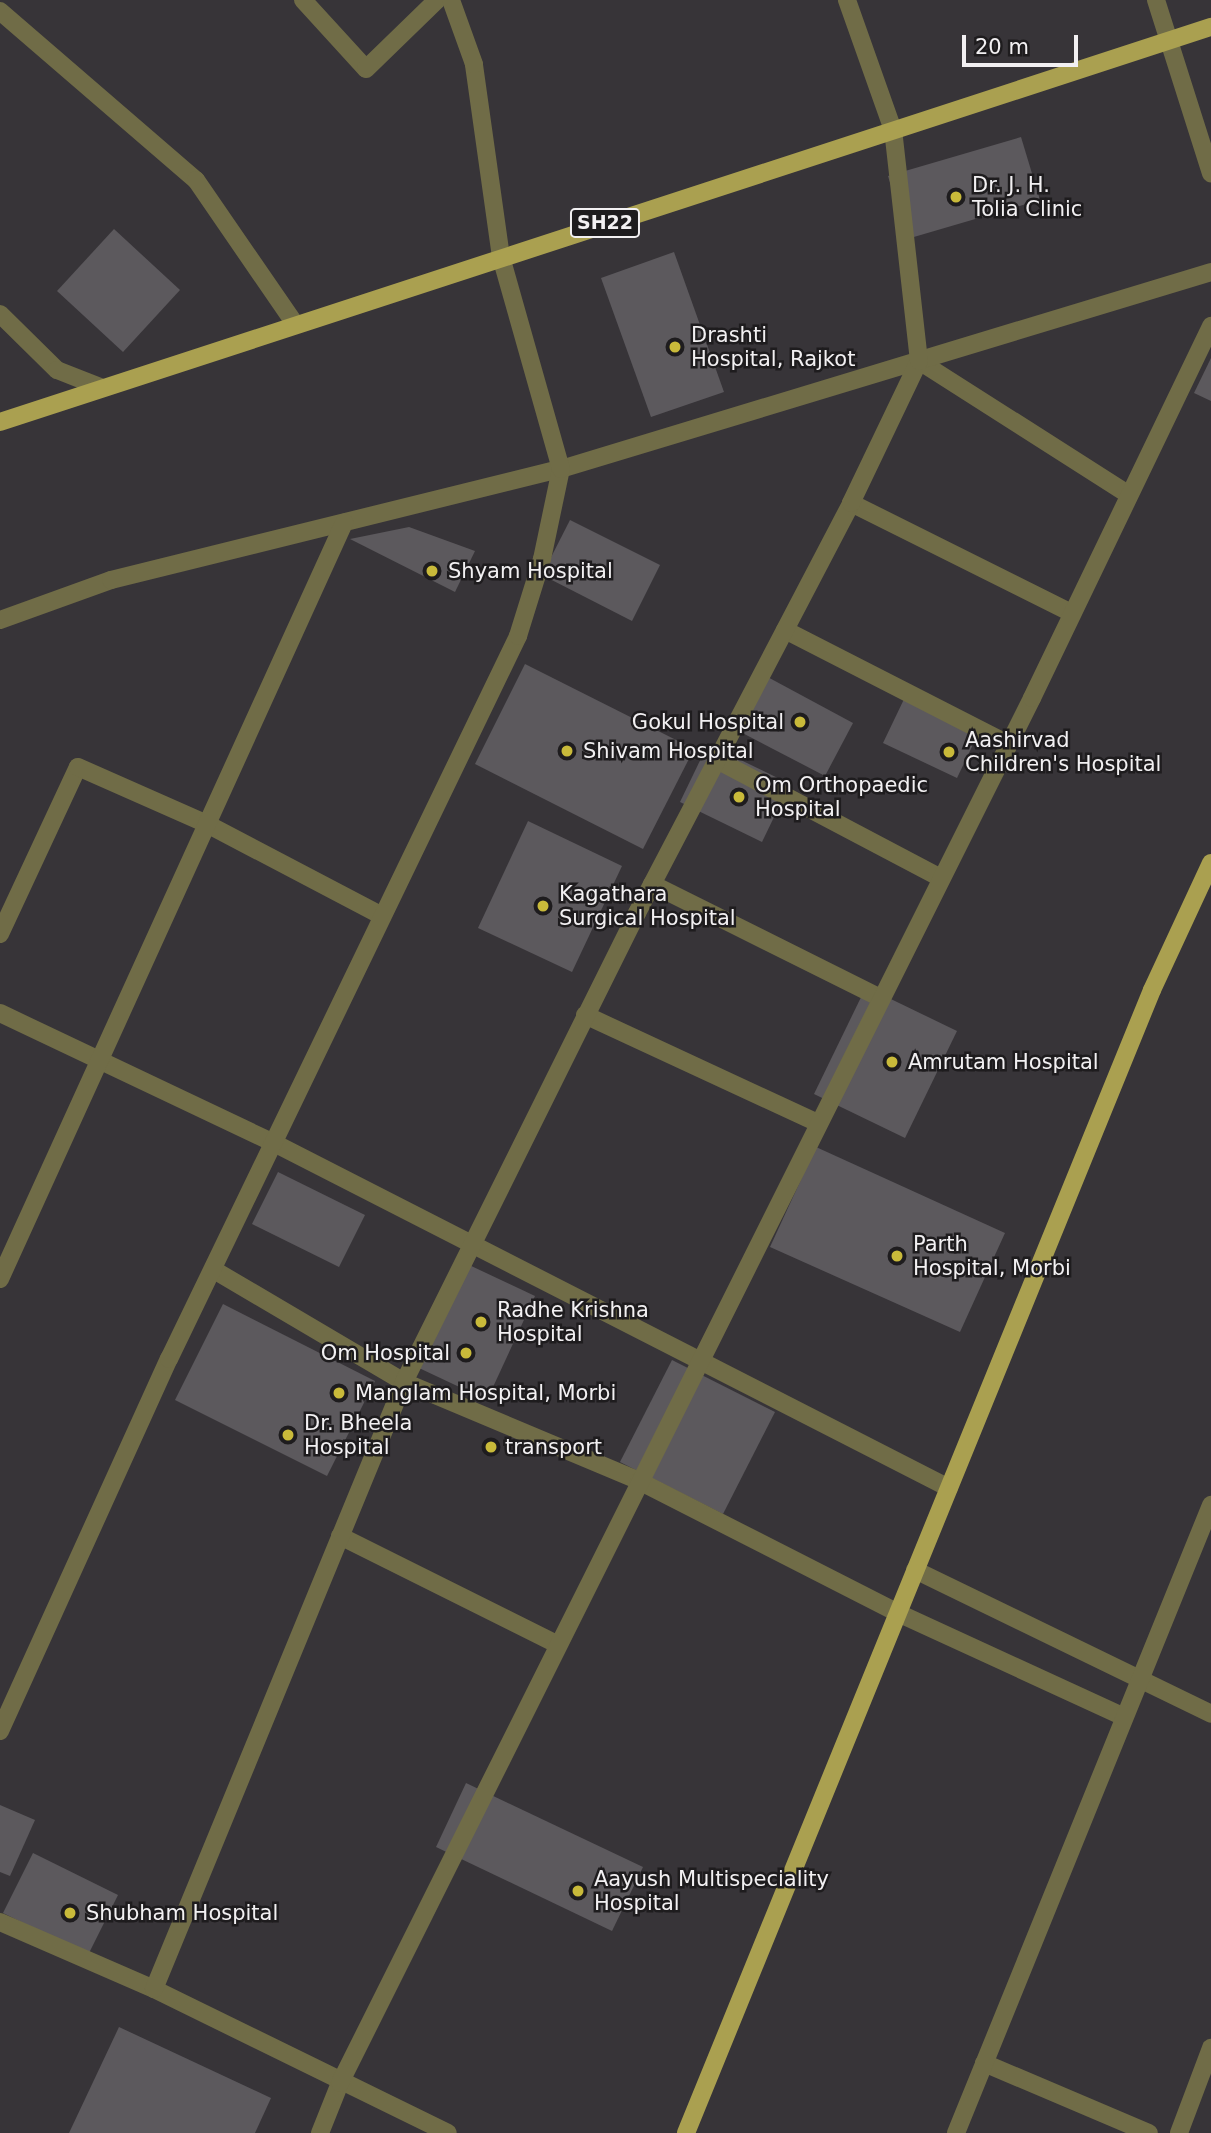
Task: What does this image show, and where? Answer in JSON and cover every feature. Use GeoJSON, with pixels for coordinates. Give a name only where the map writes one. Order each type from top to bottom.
{"type":"FeatureCollection","features":[{"type":"Feature","properties":{"kind":"main road","name":"SH22"},"geometry":{"type":"LineString","coordinates":[[0,422],[100,387],[1211,27]]}},
{"type":"Feature","properties":{"kind":"main road"},"geometry":{"type":"LineString","coordinates":[[686,2133],[1152,990],[1211,863]]}},
{"type":"Feature","properties":{"kind":"street"},"geometry":{"type":"LineString","coordinates":[[303,0],[366,69],[437,0]]}},
{"type":"Feature","properties":{"kind":"street"},"geometry":{"type":"LineString","coordinates":[[0,1731],[169,1359],[518,636],[542,559],[561,469],[501,257],[474,64],[451,0]]}},
{"type":"Feature","properties":{"kind":"street"},"geometry":{"type":"LineString","coordinates":[[154,1989],[404,1382],[470,1244],[652,884],[851,503],[919,361],[893,130],[847,0]]}},
{"type":"Feature","properties":{"kind":"street"},"geometry":{"type":"LineString","coordinates":[[1156,0],[1211,173]]}},
{"type":"Feature","properties":{"kind":"street"},"geometry":{"type":"LineString","coordinates":[[0,11],[196,180],[295,324]]}},
{"type":"Feature","properties":{"kind":"street"},"geometry":{"type":"LineString","coordinates":[[0,620],[111,580],[561,469],[1211,272]]}},
{"type":"Feature","properties":{"kind":"street"},"geometry":{"type":"LineString","coordinates":[[0,314],[57,370],[100,387]]}},
{"type":"Feature","properties":{"kind":"street"},"geometry":{"type":"LineString","coordinates":[[320,2133],[340,2083],[1008,744],[1211,326]]}},
{"type":"Feature","properties":{"kind":"street"},"geometry":{"type":"LineString","coordinates":[[919,361],[1129,495]]}},
{"type":"Feature","properties":{"kind":"street"},"geometry":{"type":"LineString","coordinates":[[851,503],[1072,613]]}},
{"type":"Feature","properties":{"kind":"street"},"geometry":{"type":"LineString","coordinates":[[0,1279],[98,1057],[344,523]]}},
{"type":"Feature","properties":{"kind":"street"},"geometry":{"type":"LineString","coordinates":[[785,630],[1008,744]]}},
{"type":"Feature","properties":{"kind":"street"},"geometry":{"type":"LineString","coordinates":[[717,760],[941,878]]}},
{"type":"Feature","properties":{"kind":"street"},"geometry":{"type":"LineString","coordinates":[[0,934],[78,767],[204,826],[382,916]]}},
{"type":"Feature","properties":{"kind":"street"},"geometry":{"type":"LineString","coordinates":[[652,884],[881,998]]}},
{"type":"Feature","properties":{"kind":"street"},"geometry":{"type":"LineString","coordinates":[[0,1013],[98,1057],[274,1143],[949,1488]]}},
{"type":"Feature","properties":{"kind":"street"},"geometry":{"type":"LineString","coordinates":[[586,1015],[818,1123]]}},
{"type":"Feature","properties":{"kind":"street"},"geometry":{"type":"LineString","coordinates":[[214,1270],[404,1382],[639,1481],[898,1613],[1125,1717]]}},
{"type":"Feature","properties":{"kind":"street"},"geometry":{"type":"LineString","coordinates":[[956,2133],[1211,1505]]}},
{"type":"Feature","properties":{"kind":"street"},"geometry":{"type":"LineString","coordinates":[[340,1536],[557,1644]]}},
{"type":"Feature","properties":{"kind":"street"},"geometry":{"type":"LineString","coordinates":[[915,1570],[1211,1714]]}},
{"type":"Feature","properties":{"kind":"street"},"geometry":{"type":"LineString","coordinates":[[0,1922],[154,1989],[340,2083],[448,2133]]}},
{"type":"Feature","properties":{"kind":"street"},"geometry":{"type":"LineString","coordinates":[[1178,2133],[1211,2048]]}},
{"type":"Feature","properties":{"kind":"street"},"geometry":{"type":"LineString","coordinates":[[984,2063],[1149,2133]]}},
{"type":"Feature","properties":{"kind":"building"},"geometry":{"type":"Polygon","coordinates":[[[1021,137],[1040,200],[907,239],[888,176],[1021,137]]]}},
{"type":"Feature","properties":{"kind":"building"},"geometry":{"type":"Polygon","coordinates":[[[114,229],[180,290],[123,352],[57,291],[114,229]]]}},
{"type":"Feature","properties":{"kind":"building"},"geometry":{"type":"Polygon","coordinates":[[[674,252],[724,392],[651,417],[601,278],[674,252]]]}},
{"type":"Feature","properties":{"kind":"building"},"geometry":{"type":"Polygon","coordinates":[[[1211,358],[1211,401],[1194,393],[1211,358]]]}},
{"type":"Feature","properties":{"kind":"building"},"geometry":{"type":"Polygon","coordinates":[[[570,520],[660,565],[632,621],[542,575],[570,520]]]}},
{"type":"Feature","properties":{"kind":"building"},"geometry":{"type":"Polygon","coordinates":[[[409,527],[475,551],[455,592],[350,539],[409,527]]]}},
{"type":"Feature","properties":{"kind":"building"},"geometry":{"type":"Polygon","coordinates":[[[525,664],[694,749],[643,849],[475,764],[525,664]]]}},
{"type":"Feature","properties":{"kind":"building"},"geometry":{"type":"Polygon","coordinates":[[[760,673],[853,723],[825,776],[731,727],[760,673]]]}},
{"type":"Feature","properties":{"kind":"building"},"geometry":{"type":"Polygon","coordinates":[[[906,695],[980,730],[957,778],[883,743],[906,695]]]}},
{"type":"Feature","properties":{"kind":"building"},"geometry":{"type":"Polygon","coordinates":[[[708,744],[790,784],[762,842],[680,802],[708,744]]]}},
{"type":"Feature","properties":{"kind":"building"},"geometry":{"type":"Polygon","coordinates":[[[528,821],[622,866],[572,972],[478,928],[528,821]]]}},
{"type":"Feature","properties":{"kind":"building"},"geometry":{"type":"Polygon","coordinates":[[[866,987],[957,1031],[905,1138],[814,1094],[866,987]]]}},
{"type":"Feature","properties":{"kind":"building"},"geometry":{"type":"Polygon","coordinates":[[[816,1147],[1005,1233],[960,1332],[770,1247],[816,1147]]]}},
{"type":"Feature","properties":{"kind":"building"},"geometry":{"type":"Polygon","coordinates":[[[278,1172],[365,1215],[339,1267],[252,1224],[278,1172]]]}},
{"type":"Feature","properties":{"kind":"building"},"geometry":{"type":"Polygon","coordinates":[[[467,1264],[535,1296],[487,1400],[419,1368],[467,1264]]]}},
{"type":"Feature","properties":{"kind":"building"},"geometry":{"type":"Polygon","coordinates":[[[223,1304],[375,1381],[327,1476],[175,1400],[223,1304]]]}},
{"type":"Feature","properties":{"kind":"building"},"geometry":{"type":"Polygon","coordinates":[[[672,1360],[775,1412],[723,1514],[620,1462],[672,1360]]]}},
{"type":"Feature","properties":{"kind":"building"},"geometry":{"type":"Polygon","coordinates":[[[466,1783],[643,1867],[612,1931],[436,1847],[466,1783]]]}},
{"type":"Feature","properties":{"kind":"building"},"geometry":{"type":"Polygon","coordinates":[[[0,1805],[35,1820],[10,1876],[0,1872],[0,1805]]]}},
{"type":"Feature","properties":{"kind":"building"},"geometry":{"type":"Polygon","coordinates":[[[33,1853],[118,1895],[88,1955],[3,1913],[33,1853]]]}},
{"type":"Feature","properties":{"kind":"building"},"geometry":{"type":"Polygon","coordinates":[[[119,2027],[271,2098],[255,2133],[69,2133],[119,2027]]]}},
{"type":"Feature","properties":{"kind":"place","name":"Dr. J. H. Tolia Clinic"},"geometry":{"type":"Point","coordinates":[956,197]}},
{"type":"Feature","properties":{"kind":"place","name":"Drashti Hospital, Rajkot"},"geometry":{"type":"Point","coordinates":[675,347]}},
{"type":"Feature","properties":{"kind":"place","name":"Shyam Hospital"},"geometry":{"type":"Point","coordinates":[432,571]}},
{"type":"Feature","properties":{"kind":"place","name":"Gokul Hospital"},"geometry":{"type":"Point","coordinates":[800,722]}},
{"type":"Feature","properties":{"kind":"place","name":"Shivam Hospital"},"geometry":{"type":"Point","coordinates":[567,751]}},
{"type":"Feature","properties":{"kind":"place","name":"Aashirvad Children's Hospital"},"geometry":{"type":"Point","coordinates":[949,752]}},
{"type":"Feature","properties":{"kind":"place","name":"Om Orthopaedic Hospital"},"geometry":{"type":"Point","coordinates":[739,797]}},
{"type":"Feature","properties":{"kind":"place","name":"Kagathara Surgical Hospital"},"geometry":{"type":"Point","coordinates":[543,906]}},
{"type":"Feature","properties":{"kind":"place","name":"Amrutam Hospital"},"geometry":{"type":"Point","coordinates":[892,1062]}},
{"type":"Feature","properties":{"kind":"place","name":"Parth Hospital, Morbi"},"geometry":{"type":"Point","coordinates":[897,1256]}},
{"type":"Feature","properties":{"kind":"place","name":"Radhe Krishna Hospital"},"geometry":{"type":"Point","coordinates":[481,1322]}},
{"type":"Feature","properties":{"kind":"place","name":"Om Hospital"},"geometry":{"type":"Point","coordinates":[466,1353]}},
{"type":"Feature","properties":{"kind":"place","name":"Manglam Hospital, Morbi"},"geometry":{"type":"Point","coordinates":[339,1393]}},
{"type":"Feature","properties":{"kind":"place","name":"Dr. Bheela Hospital"},"geometry":{"type":"Point","coordinates":[288,1435]}},
{"type":"Feature","properties":{"kind":"place","name":"transport"},"geometry":{"type":"Point","coordinates":[491,1447]}},
{"type":"Feature","properties":{"kind":"place","name":"Aayush Multispeciality Hospital"},"geometry":{"type":"Point","coordinates":[578,1891]}},
{"type":"Feature","properties":{"kind":"place","name":"Shubham Hospital"},"geometry":{"type":"Point","coordinates":[70,1913]}}]}
